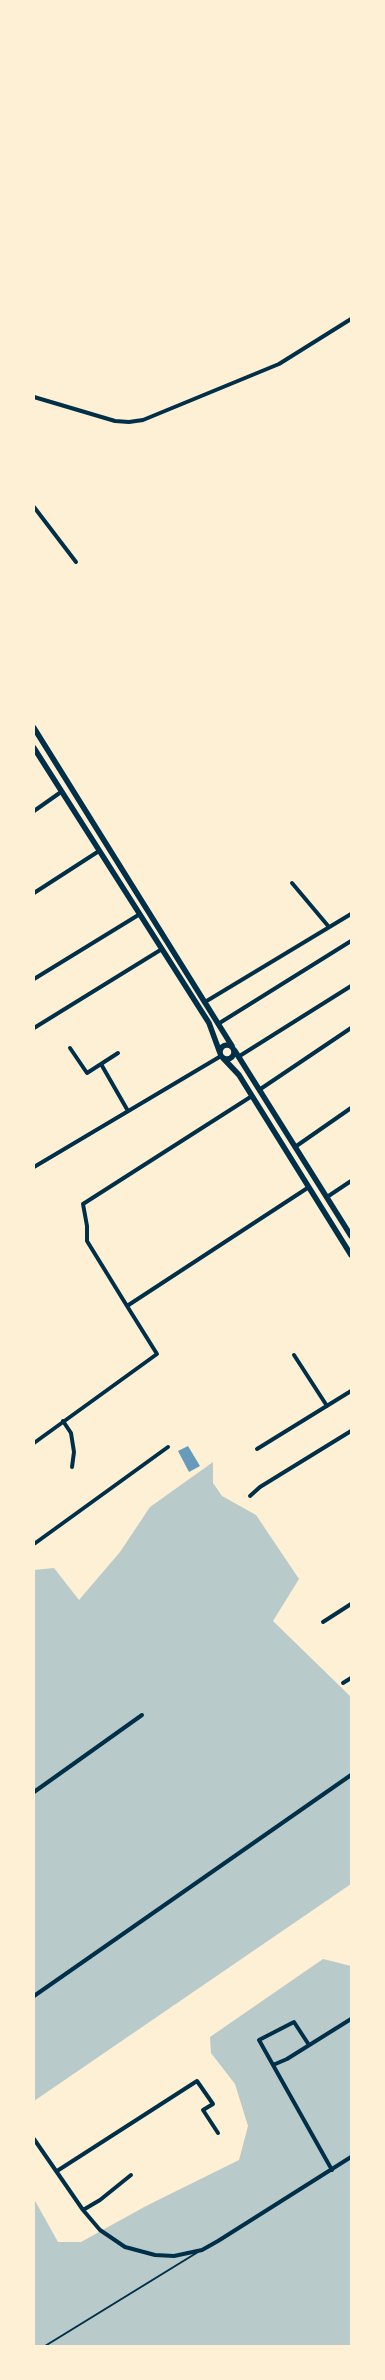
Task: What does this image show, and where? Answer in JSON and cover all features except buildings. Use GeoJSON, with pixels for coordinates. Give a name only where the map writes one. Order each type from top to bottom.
{"type":"FeatureCollection","features":[{"type":"Feature","properties":{"kind":"main road"},"geometry":{"type":"LineString","coordinates":[[34,728],[238,1058],[351,1236]]}},
{"type":"Feature","properties":{"kind":"main road"},"geometry":{"type":"LineString","coordinates":[[34,748],[209,1023],[221,1056],[239,1075],[351,1255]]}},
{"type":"Feature","properties":{"kind":"main road"},"geometry":{"type":"LineString","coordinates":[[221,1056],[223,1045],[233,1049]]}},
{"type":"Feature","properties":{"kind":"main road"},"geometry":{"type":"LineString","coordinates":[[221,1056],[232,1058],[233,1049]]}},
{"type":"Feature","properties":{"kind":"street"},"geometry":{"type":"LineString","coordinates":[[34,397],[115,421],[143,420],[286,360],[351,319]]}},
{"type":"Feature","properties":{"kind":"street"},"geometry":{"type":"LineString","coordinates":[[34,507],[76,562]]}},
{"type":"Feature","properties":{"kind":"street"},"geometry":{"type":"LineString","coordinates":[[34,810],[61,792]]}},
{"type":"Feature","properties":{"kind":"street"},"geometry":{"type":"LineString","coordinates":[[34,893],[99,851]]}},
{"type":"Feature","properties":{"kind":"street"},"geometry":{"type":"LineString","coordinates":[[292,883],[329,927]]}},
{"type":"Feature","properties":{"kind":"street"},"geometry":{"type":"LineString","coordinates":[[34,979],[140,914]]}},
{"type":"Feature","properties":{"kind":"street"},"geometry":{"type":"LineString","coordinates":[[205,1002],[351,914]]}},
{"type":"Feature","properties":{"kind":"street"},"geometry":{"type":"LineString","coordinates":[[218,1024],[351,941]]}},
{"type":"Feature","properties":{"kind":"street"},"geometry":{"type":"LineString","coordinates":[[34,1028],[162,949]]}},
{"type":"Feature","properties":{"kind":"street"},"geometry":{"type":"LineString","coordinates":[[238,1058],[351,986]]}},
{"type":"Feature","properties":{"kind":"street"},"geometry":{"type":"LineString","coordinates":[[259,1090],[351,1028]]}},
{"type":"Feature","properties":{"kind":"street"},"geometry":{"type":"LineString","coordinates":[[70,1048],[86,1073],[118,1053]]}},
{"type":"Feature","properties":{"kind":"street"},"geometry":{"type":"LineString","coordinates":[[34,1167],[221,1056]]}},
{"type":"Feature","properties":{"kind":"street"},"geometry":{"type":"LineString","coordinates":[[101,1064],[128,1111]]}},
{"type":"Feature","properties":{"kind":"street"},"geometry":{"type":"LineString","coordinates":[[34,1443],[157,1354],[87,1241],[87,1226],[83,1204],[252,1096]]}},
{"type":"Feature","properties":{"kind":"street"},"geometry":{"type":"LineString","coordinates":[[295,1147],[351,1108]]}},
{"type":"Feature","properties":{"kind":"street"},"geometry":{"type":"LineString","coordinates":[[327,1197],[351,1181]]}},
{"type":"Feature","properties":{"kind":"street"},"geometry":{"type":"LineString","coordinates":[[127,1306],[309,1187]]}},
{"type":"Feature","properties":{"kind":"street"},"geometry":{"type":"LineString","coordinates":[[294,1355],[327,1406]]}},
{"type":"Feature","properties":{"kind":"street"},"geometry":{"type":"LineString","coordinates":[[257,1448],[351,1391]]}},
{"type":"Feature","properties":{"kind":"street"},"geometry":{"type":"LineString","coordinates":[[63,1421],[71,1433],[74,1452],[72,1467]]}},
{"type":"Feature","properties":{"kind":"street"},"geometry":{"type":"LineString","coordinates":[[250,1496],[260,1487],[351,1430]]}},
{"type":"Feature","properties":{"kind":"street"},"geometry":{"type":"LineString","coordinates":[[34,1544],[168,1447]]}},
{"type":"Feature","properties":{"kind":"street"},"geometry":{"type":"LineString","coordinates":[[323,1622],[351,1604]]}},
{"type":"Feature","properties":{"kind":"street"},"geometry":{"type":"LineString","coordinates":[[343,1683],[351,1678]]}},
{"type":"Feature","properties":{"kind":"street"},"geometry":{"type":"LineString","coordinates":[[34,1792],[142,1715]]}},
{"type":"Feature","properties":{"kind":"street"},"geometry":{"type":"LineString","coordinates":[[34,1996],[351,1775]]}},
{"type":"Feature","properties":{"kind":"street"},"geometry":{"type":"LineString","coordinates":[[273,2065],[351,2019]]}},
{"type":"Feature","properties":{"kind":"street"},"geometry":{"type":"LineString","coordinates":[[309,2045],[294,2022],[259,2040],[332,2170]]}},
{"type":"Feature","properties":{"kind":"street"},"geometry":{"type":"LineString","coordinates":[[57,2172],[197,2081],[213,2104],[203,2110],[218,2133]]}},
{"type":"Feature","properties":{"kind":"street"},"geometry":{"type":"LineString","coordinates":[[34,2139],[83,2210],[100,2230],[125,2247],[174,2256],[202,2250],[351,2157]]}},
{"type":"Feature","properties":{"kind":"street"},"geometry":{"type":"LineString","coordinates":[[83,2210],[100,2200],[131,2175]]}},
{"type":"Feature","properties":{"kind":"lane"},"geometry":{"type":"LineString","coordinates":[[45,2346],[202,2250]]}},
{"type":"Feature","properties":{"kind":"shaded area"},"geometry":{"type":"Polygon","coordinates":[[[213,1462],[213,1483],[222,1496],[256,1515],[299,1579],[273,1621],[351,1697],[351,1884],[34,2101],[34,1570],[54,1568],[79,1600],[120,1552],[150,1507],[213,1462]]]}},
{"type":"Feature","properties":{"kind":"shaded area"},"geometry":{"type":"Polygon","coordinates":[[[323,1959],[351,1966],[351,2346],[34,2346],[34,2199],[58,2242],[81,2242],[146,2206],[239,2160],[248,2126],[235,2084],[211,2053],[210,2037],[323,1959]]]}},
{"type":"Feature","properties":{"kind":"water"},"geometry":{"type":"Polygon","coordinates":[[[188,1446],[200,1466],[189,1472],[178,1451],[188,1446]]]}}]}
